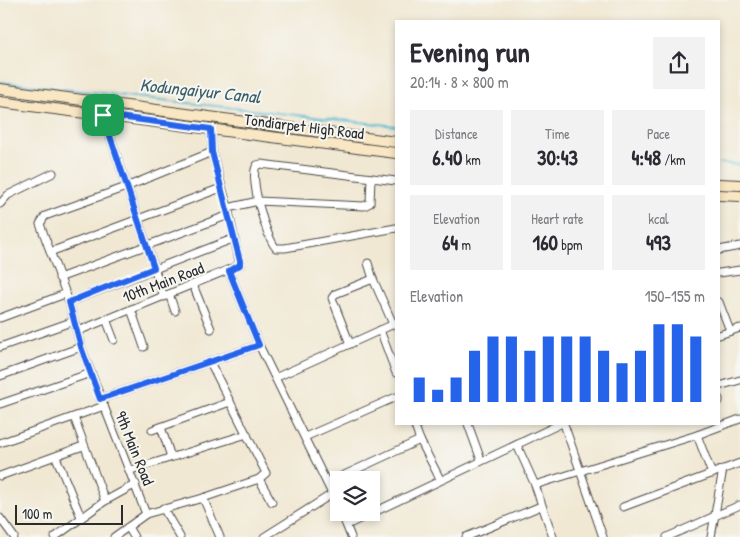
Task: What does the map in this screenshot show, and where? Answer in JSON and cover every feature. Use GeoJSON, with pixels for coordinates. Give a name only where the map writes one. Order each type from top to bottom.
{"type":"FeatureCollection","features":[{"type":"Feature","properties":{"kind":"main road","name":"Tondiarpet High Road"},"geometry":{"type":"LineString","coordinates":[[0,89],[395,142]]}},
{"type":"Feature","properties":{"kind":"main road","name":"Tondiarpet High Road"},"geometry":{"type":"LineString","coordinates":[[0,102],[395,153]]}},
{"type":"Feature","properties":{"kind":"main road"},"geometry":{"type":"LineString","coordinates":[[720,184],[740,185]]}},
{"type":"Feature","properties":{"kind":"main road"},"geometry":{"type":"LineString","coordinates":[[720,195],[740,196]]}},
{"type":"Feature","properties":{"kind":"street"},"geometry":{"type":"LineString","coordinates":[[103,115],[154,268],[175,311]]}},
{"type":"Feature","properties":{"kind":"street","name":"10th Main Road"},"geometry":{"type":"LineString","coordinates":[[78,330],[240,265],[212,152],[211,129]]}},
{"type":"Feature","properties":{"kind":"street"},"geometry":{"type":"LineString","coordinates":[[126,187],[212,152]]}},
{"type":"Feature","properties":{"kind":"street"},"geometry":{"type":"LineString","coordinates":[[395,181],[261,164],[257,165],[253,173],[258,201],[271,241],[276,248],[395,228]]}},
{"type":"Feature","properties":{"kind":"street"},"geometry":{"type":"LineString","coordinates":[[0,204],[8,195],[53,172]]}},
{"type":"Feature","properties":{"kind":"street"},"geometry":{"type":"LineString","coordinates":[[59,278],[146,246],[228,211],[258,201],[364,206],[370,202],[372,178]]}},
{"type":"Feature","properties":{"kind":"street","name":"9th Main Road"},"geometry":{"type":"LineString","coordinates":[[126,187],[45,216],[40,222],[40,228],[69,302],[81,347],[100,399],[136,484],[146,514]]}},
{"type":"Feature","properties":{"kind":"street"},"geometry":{"type":"LineString","coordinates":[[50,252],[222,188]]}},
{"type":"Feature","properties":{"kind":"street"},"geometry":{"type":"LineString","coordinates":[[69,302],[234,238]]}},
{"type":"Feature","properties":{"kind":"street"},"geometry":{"type":"LineString","coordinates":[[720,250],[740,246]]}},
{"type":"Feature","properties":{"kind":"street"},"geometry":{"type":"LineString","coordinates":[[277,377],[395,323],[373,279],[368,263]]}},
{"type":"Feature","properties":{"kind":"street"},"geometry":{"type":"LineString","coordinates":[[720,273],[740,270]]}},
{"type":"Feature","properties":{"kind":"street"},"geometry":{"type":"LineString","coordinates":[[229,271],[259,345],[277,377],[330,490]]}},
{"type":"Feature","properties":{"kind":"street"},"geometry":{"type":"LineString","coordinates":[[350,344],[332,295],[373,279]]}},
{"type":"Feature","properties":{"kind":"street"},"geometry":{"type":"LineString","coordinates":[[193,285],[211,329]]}},
{"type":"Feature","properties":{"kind":"street"},"geometry":{"type":"LineString","coordinates":[[0,318],[65,294]]}},
{"type":"Feature","properties":{"kind":"street"},"geometry":{"type":"LineString","coordinates":[[720,305],[730,331]]}},
{"type":"Feature","properties":{"kind":"street"},"geometry":{"type":"LineString","coordinates":[[131,309],[144,347]]}},
{"type":"Feature","properties":{"kind":"street"},"geometry":{"type":"LineString","coordinates":[[106,319],[114,340]]}},
{"type":"Feature","properties":{"kind":"street"},"geometry":{"type":"LineString","coordinates":[[0,347],[74,320]]}},
{"type":"Feature","properties":{"kind":"street"},"geometry":{"type":"LineString","coordinates":[[720,335],[740,328]]}},
{"type":"Feature","properties":{"kind":"street"},"geometry":{"type":"LineString","coordinates":[[380,330],[395,370]]}},
{"type":"Feature","properties":{"kind":"street"},"geometry":{"type":"LineString","coordinates":[[100,399],[259,345]]}},
{"type":"Feature","properties":{"kind":"street"},"geometry":{"type":"LineString","coordinates":[[0,376],[81,347]]}},
{"type":"Feature","properties":{"kind":"street"},"geometry":{"type":"LineString","coordinates":[[114,537],[146,514],[204,498],[264,476],[265,470],[210,362]]}},
{"type":"Feature","properties":{"kind":"street"},"geometry":{"type":"LineString","coordinates":[[0,404],[91,373]]}},
{"type":"Feature","properties":{"kind":"street"},"geometry":{"type":"LineString","coordinates":[[720,386],[740,380]]}},
{"type":"Feature","properties":{"kind":"street"},"geometry":{"type":"LineString","coordinates":[[305,437],[395,397]]}},
{"type":"Feature","properties":{"kind":"street"},"geometry":{"type":"LineString","coordinates":[[152,430],[230,402]]}},
{"type":"Feature","properties":{"kind":"street"},"geometry":{"type":"LineString","coordinates":[[0,442],[104,406]]}},
{"type":"Feature","properties":{"kind":"street"},"geometry":{"type":"LineString","coordinates":[[74,417],[83,446],[106,501]]}},
{"type":"Feature","properties":{"kind":"street"},"geometry":{"type":"LineString","coordinates":[[535,485],[740,420]]}},
{"type":"Feature","properties":{"kind":"street"},"geometry":{"type":"LineString","coordinates":[[414,425],[440,479]]}},
{"type":"Feature","properties":{"kind":"street"},"geometry":{"type":"LineString","coordinates":[[468,425],[481,460]]}},
{"type":"Feature","properties":{"kind":"street"},"geometry":{"type":"LineString","coordinates":[[347,525],[440,479],[558,425]]}},
{"type":"Feature","properties":{"kind":"street"},"geometry":{"type":"LineString","coordinates":[[564,425],[603,537]]}},
{"type":"Feature","properties":{"kind":"street"},"geometry":{"type":"LineString","coordinates":[[161,427],[171,457]]}},
{"type":"Feature","properties":{"kind":"street"},"geometry":{"type":"LineString","coordinates":[[130,470],[247,434]]}},
{"type":"Feature","properties":{"kind":"street"},"geometry":{"type":"LineString","coordinates":[[697,435],[712,474]]}},
{"type":"Feature","properties":{"kind":"street"},"geometry":{"type":"LineString","coordinates":[[327,483],[420,440]]}},
{"type":"Feature","properties":{"kind":"street"},"geometry":{"type":"LineString","coordinates":[[517,445],[535,485],[553,537]]}},
{"type":"Feature","properties":{"kind":"street"},"geometry":{"type":"LineString","coordinates":[[0,476],[83,446]]}},
{"type":"Feature","properties":{"kind":"street"},"geometry":{"type":"LineString","coordinates":[[56,456],[81,517]]}},
{"type":"Feature","properties":{"kind":"street"},"geometry":{"type":"LineString","coordinates":[[623,507],[740,463]]}},
{"type":"Feature","properties":{"kind":"street"},"geometry":{"type":"LineString","coordinates":[[711,537],[723,469]]}},
{"type":"Feature","properties":{"kind":"street"},"geometry":{"type":"LineString","coordinates":[[259,478],[272,502]]}},
{"type":"Feature","properties":{"kind":"street"},"geometry":{"type":"LineString","coordinates":[[55,537],[81,517],[136,484]]}},
{"type":"Feature","properties":{"kind":"street"},"geometry":{"type":"LineString","coordinates":[[264,537],[330,495]]}},
{"type":"Feature","properties":{"kind":"street"},"geometry":{"type":"LineString","coordinates":[[204,498],[220,537]]}},
{"type":"Feature","properties":{"kind":"street"},"geometry":{"type":"LineString","coordinates":[[667,537],[715,514],[740,505]]}},
{"type":"Feature","properties":{"kind":"street"},"geometry":{"type":"LineString","coordinates":[[466,537],[541,506]]}},
{"type":"Feature","properties":{"kind":"street"},"geometry":{"type":"LineString","coordinates":[[163,508],[180,537]]}},
{"type":"Feature","properties":{"kind":"street"},"geometry":{"type":"LineString","coordinates":[[0,518],[14,537]]}},
{"type":"Feature","properties":{"kind":"street"},"geometry":{"type":"LineString","coordinates":[[345,521],[350,537]]}},
{"type":"Feature","properties":{"kind":"street"},"geometry":{"type":"LineString","coordinates":[[128,527],[134,537]]}},
{"type":"Feature","properties":{"kind":"waterway","name":"Kodungaiyur Canal"},"geometry":{"type":"LineString","coordinates":[[0,82],[395,126]]}},
{"type":"Feature","properties":{"kind":"waterway","name":"Kodungaiyur Canal"},"geometry":{"type":"LineString","coordinates":[[720,163],[740,165]]}},
{"type":"Feature","properties":{"kind":"route"},"geometry":{"type":"LineString","coordinates":[[103,115],[211,129],[212,152],[228,208],[240,261],[240,265],[237,268],[229,271],[259,345],[100,399],[81,347],[69,302],[154,268],[103,115]]}}]}
